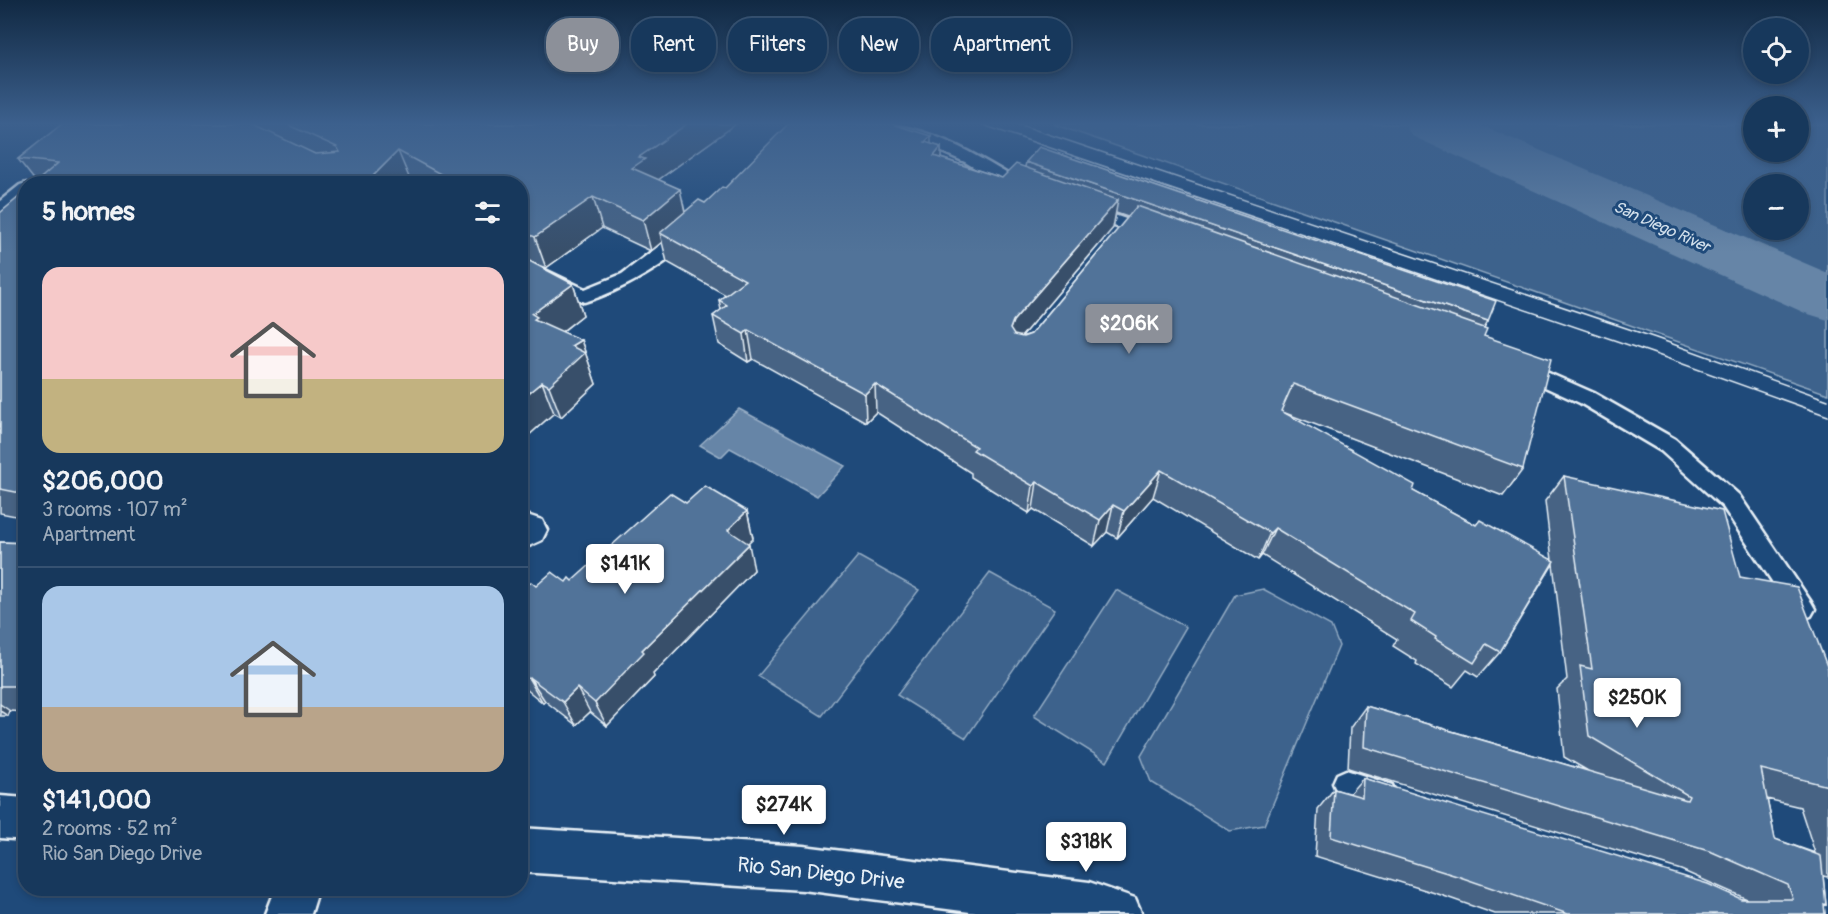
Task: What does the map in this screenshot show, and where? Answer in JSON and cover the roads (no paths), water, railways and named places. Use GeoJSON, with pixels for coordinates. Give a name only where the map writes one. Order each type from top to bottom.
{"type":"FeatureCollection","features":[{"type":"Feature","properties":{"kind":"main road"},"geometry":{"type":"LineString","coordinates":[[0,817],[18,818]]}},
{"type":"Feature","properties":{"kind":"main road","name":"Rio San Diego Drive"},"geometry":{"type":"LineString","coordinates":[[528,851],[803,868],[1089,905],[1119,914]]}},
{"type":"Feature","properties":{"kind":"main road"},"geometry":{"type":"LineString","coordinates":[[288,914],[294,896]]}},
{"type":"Feature","properties":{"kind":"lane"},"geometry":{"type":"LineString","coordinates":[[983,167],[1010,183],[1042,195]]}},
{"type":"Feature","properties":{"kind":"lane"},"geometry":{"type":"LineString","coordinates":[[0,210],[18,195]]}},
{"type":"Feature","properties":{"kind":"lane"},"geometry":{"type":"LineString","coordinates":[[1074,206],[1162,237]]}},
{"type":"Feature","properties":{"kind":"lane"},"geometry":{"type":"LineString","coordinates":[[1113,243],[1128,225]]}},
{"type":"Feature","properties":{"kind":"lane"},"geometry":{"type":"LineString","coordinates":[[528,268],[584,296],[627,278],[669,249],[694,226]]}},
{"type":"Feature","properties":{"kind":"lane"},"geometry":{"type":"LineString","coordinates":[[1500,358],[1587,398],[1668,445],[1731,501],[1806,614],[1810,625]]}},
{"type":"Feature","properties":{"kind":"lane"},"geometry":{"type":"LineString","coordinates":[[1346,783],[1402,800]]}},
{"type":"Feature","properties":{"kind":"waterway","name":"San Diego River"},"geometry":{"type":"LineString","coordinates":[[1528,167],[1828,298]]}},
{"type":"Feature","properties":{"kind":"tram line"},"geometry":{"type":"LineString","coordinates":[[1105,167],[1652,353],[1828,416]]}},
{"type":"Feature","properties":{"kind":"tram line"},"geometry":{"type":"LineString","coordinates":[[1145,167],[1656,338],[1828,400]]}}]}
